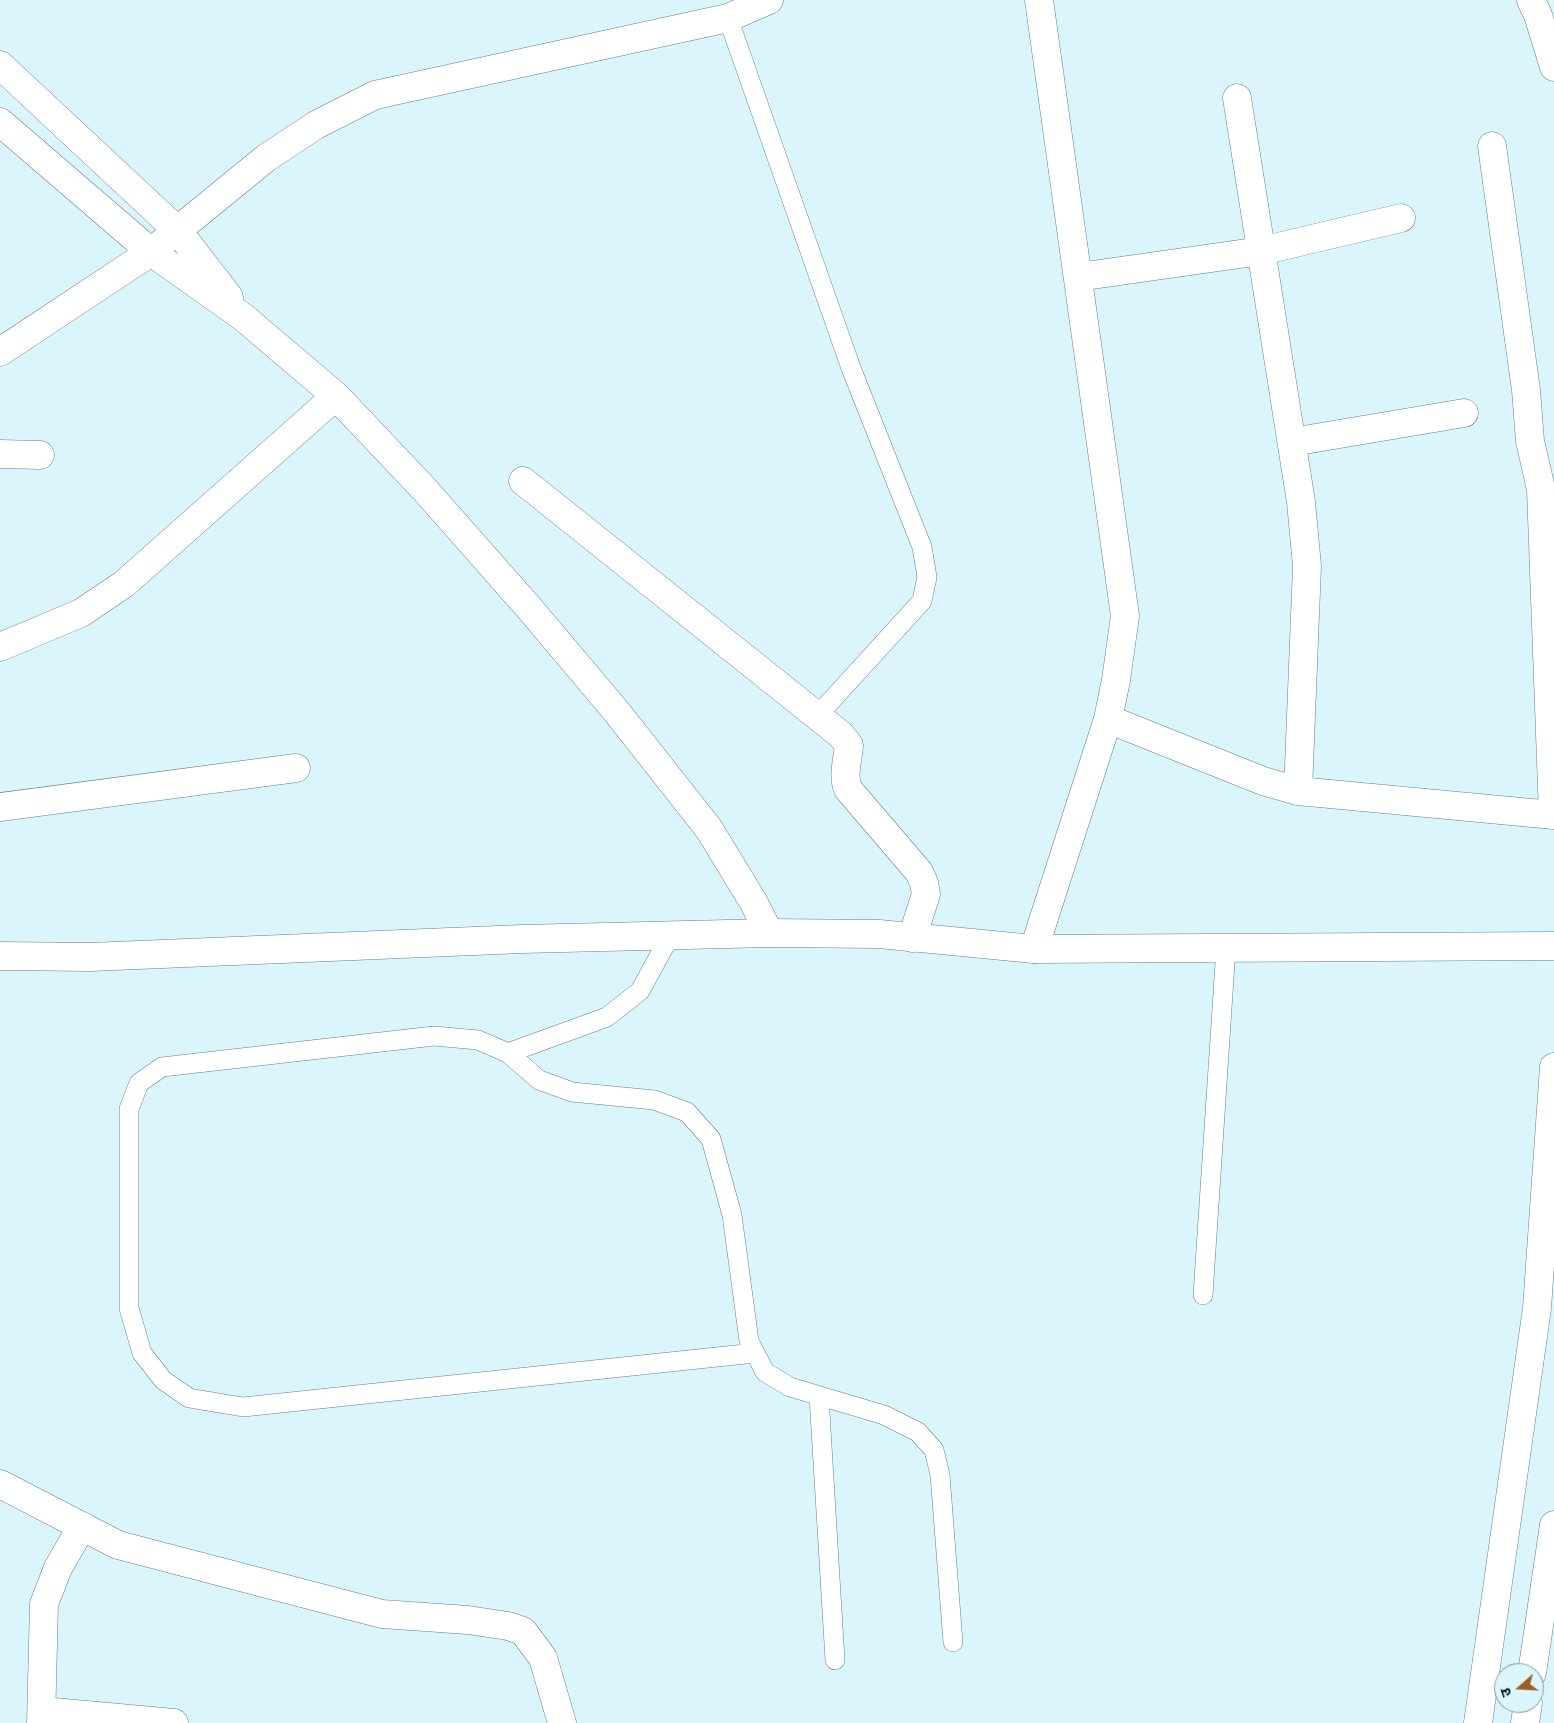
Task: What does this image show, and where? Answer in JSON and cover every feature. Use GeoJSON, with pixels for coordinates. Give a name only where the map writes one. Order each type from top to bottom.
{"type":"FeatureCollection","features":[{"type":"Feature","properties":{"kind":"street"},"geometry":{"type":"LineString","coordinates":[[0,352],[151,252],[266,158],[316,125],[375,95],[725,9],[769,0]]}},
{"type":"Feature","properties":{"kind":"street"},"geometry":{"type":"LineString","coordinates":[[1034,950],[1108,719],[1116,680],[1125,616],[1039,0]]}},
{"type":"Feature","properties":{"kind":"street"},"geometry":{"type":"LineString","coordinates":[[1531,0],[1538,15],[1554,67]]}},
{"type":"Feature","properties":{"kind":"street"},"geometry":{"type":"LineString","coordinates":[[0,65],[178,231],[243,317]]}},
{"type":"Feature","properties":{"kind":"street"},"geometry":{"type":"LineString","coordinates":[[1237,98],[1301,502],[1306,566],[1298,791]]}},
{"type":"Feature","properties":{"kind":"street"},"geometry":{"type":"LineString","coordinates":[[0,122],[151,252],[243,317],[336,396],[425,490],[530,609],[616,711],[709,829],[754,903],[769,933]]}},
{"type":"Feature","properties":{"kind":"street"},"geometry":{"type":"LineString","coordinates":[[1108,719],[1263,781],[1298,791],[1554,815],[1541,489],[1530,441],[1526,390],[1492,146]]}},
{"type":"Feature","properties":{"kind":"street"},"geometry":{"type":"LineString","coordinates":[[1078,277],[1261,252],[1401,218]]}},
{"type":"Feature","properties":{"kind":"street"},"geometry":{"type":"LineString","coordinates":[[0,647],[81,613],[124,584],[336,396]]}},
{"type":"Feature","properties":{"kind":"street"},"geometry":{"type":"LineString","coordinates":[[1292,442],[1464,413]]}},
{"type":"Feature","properties":{"kind":"street"},"geometry":{"type":"LineString","coordinates":[[0,454],[40,455]]}},
{"type":"Feature","properties":{"kind":"street"},"geometry":{"type":"LineString","coordinates":[[523,481],[841,735],[849,745],[845,770],[845,783],[848,789],[919,872],[924,883],[926,894],[912,938]]}},
{"type":"Feature","properties":{"kind":"street"},"geometry":{"type":"LineString","coordinates":[[0,807],[296,768]]}},
{"type":"Feature","properties":{"kind":"street"},"geometry":{"type":"LineString","coordinates":[[0,956],[90,957],[522,939],[769,933],[879,934],[1034,950],[1554,946]]}},
{"type":"Feature","properties":{"kind":"street"},"geometry":{"type":"LineString","coordinates":[[1478,1723],[1537,1308],[1554,1067]]}},
{"type":"Feature","properties":{"kind":"street"},"geometry":{"type":"LineString","coordinates":[[0,1484],[118,1545],[382,1614],[468,1620],[508,1626],[523,1631],[543,1658],[562,1723]]}},
{"type":"Feature","properties":{"kind":"street"},"geometry":{"type":"LineString","coordinates":[[1533,1663],[1554,1525]]}},
{"type":"Feature","properties":{"kind":"street"},"geometry":{"type":"LineString","coordinates":[[82,1526],[58,1568],[44,1604],[42,1717],[174,1723]]}},
{"type":"Feature","properties":{"kind":"lane"},"geometry":{"type":"LineString","coordinates":[[725,9],[852,368],[922,547],[927,577],[922,601],[818,715]]}},
{"type":"Feature","properties":{"kind":"lane"},"geometry":{"type":"LineString","coordinates":[[508,1053],[607,1017],[640,992],[670,936]]}},
{"type":"Feature","properties":{"kind":"lane"},"geometry":{"type":"LineString","coordinates":[[1203,1295],[1226,948]]}},
{"type":"Feature","properties":{"kind":"lane"},"geometry":{"type":"LineString","coordinates":[[755,1353],[243,1407],[188,1398],[163,1380],[142,1353],[129,1308],[129,1109],[139,1083],[162,1067],[434,1036],[478,1040],[508,1053],[539,1080],[572,1092],[654,1100],[686,1112],[711,1139],[732,1215],[749,1341],[765,1372],[790,1387],[892,1419],[918,1432],[934,1450],[940,1475],[953,1642]]}},
{"type":"Feature","properties":{"kind":"lane"},"geometry":{"type":"LineString","coordinates":[[820,1396],[836,1660]]}}]}
